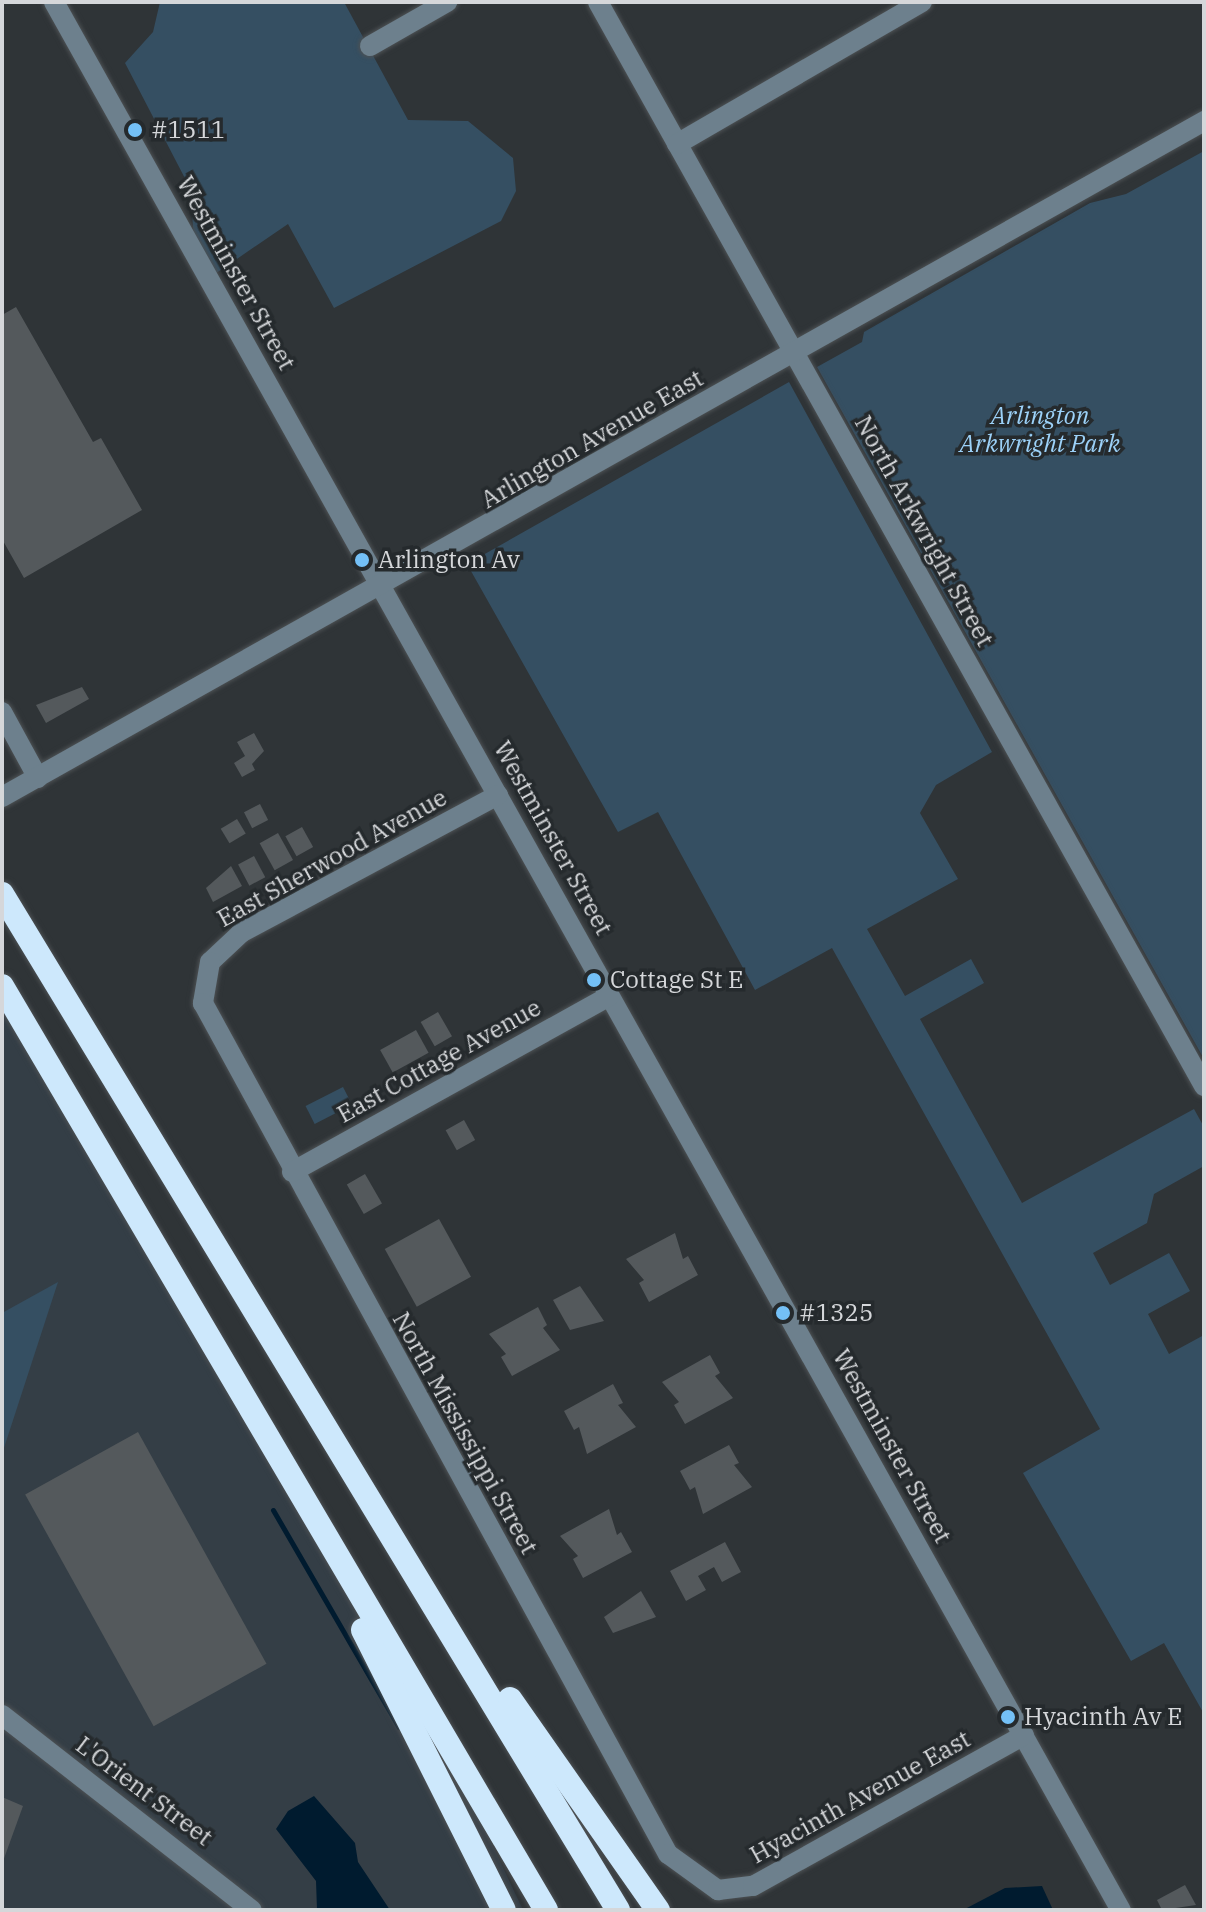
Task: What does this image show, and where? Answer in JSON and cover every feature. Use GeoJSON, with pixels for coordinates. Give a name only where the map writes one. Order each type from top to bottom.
{"type":"FeatureCollection","features":[{"type":"Feature","properties":{"kind":"highway"},"geometry":{"type":"LineString","coordinates":[[2,894],[394,1535],[618,1910]]}},
{"type":"Feature","properties":{"kind":"highway"},"geometry":{"type":"LineString","coordinates":[[2,986],[341,1567],[546,1910]]}},
{"type":"Feature","properties":{"kind":"highway"},"geometry":{"type":"LineString","coordinates":[[394,1535],[440,1593],[658,1910]]}},
{"type":"Feature","properties":{"kind":"highway"},"geometry":{"type":"LineString","coordinates":[[341,1567],[366,1639],[504,1910]]}},
{"type":"Feature","properties":{"kind":"street","name":"Westminster Street"},"geometry":{"type":"LineString","coordinates":[[54,2],[1121,1910]]}},
{"type":"Feature","properties":{"kind":"street"},"geometry":{"type":"LineString","coordinates":[[370,46],[447,2]]}},
{"type":"Feature","properties":{"kind":"street","name":"North Arkwright Street"},"geometry":{"type":"LineString","coordinates":[[598,2],[1204,1086]]}},
{"type":"Feature","properties":{"kind":"street"},"geometry":{"type":"LineString","coordinates":[[677,144],[922,2]]}},
{"type":"Feature","properties":{"kind":"street","name":"Arlington Avenue East"},"geometry":{"type":"LineString","coordinates":[[5,795],[383,588],[1204,121]]}},
{"type":"Feature","properties":{"kind":"street"},"geometry":{"type":"LineString","coordinates":[[2,712],[38,778]]}},
{"type":"Feature","properties":{"kind":"street","name":"East Sherwood Avenue"},"geometry":{"type":"LineString","coordinates":[[205,978],[216,954],[241,933],[498,795]]}},
{"type":"Feature","properties":{"kind":"street","name":"North Mississippi Street"},"geometry":{"type":"LineString","coordinates":[[205,978],[205,1011],[668,1854],[718,1890]]}},
{"type":"Feature","properties":{"kind":"street","name":"East Cottage Avenue"},"geometry":{"type":"LineString","coordinates":[[292,1172],[610,996]]}},
{"type":"Feature","properties":{"kind":"street","name":"L'Orient Street"},"geometry":{"type":"LineString","coordinates":[[2,1715],[252,1910]]}},
{"type":"Feature","properties":{"kind":"street","name":"Hyacinth Avenue East"},"geometry":{"type":"LineString","coordinates":[[718,1890],[753,1886],[1024,1735]]}},
{"type":"Feature","properties":{"kind":"shaded area"},"geometry":{"type":"Polygon","coordinates":[[[2,1001],[482,1823],[523,1910],[2,1910],[2,1001]]]}},
{"type":"Feature","properties":{"kind":"shaded area"},"geometry":{"type":"Polygon","coordinates":[[[314,1796],[355,1843],[358,1862],[390,1910],[317,1910],[316,1881],[276,1829],[288,1811],[314,1796]]]}},
{"type":"Feature","properties":{"kind":"shaded area"},"geometry":{"type":"Polygon","coordinates":[[[1042,1886],[1053,1910],[963,1910],[1005,1888],[1042,1886]]]}},
{"type":"Feature","properties":{"kind":"green space"},"geometry":{"type":"Polygon","coordinates":[[[160,2],[344,2],[408,120],[468,121],[513,158],[516,191],[501,221],[334,308],[288,224],[209,278],[195,252],[190,188],[125,63],[153,32],[160,2]]]}},
{"type":"Feature","properties":{"kind":"green space","name":"Arlington Arkwright Park"},"geometry":{"type":"Polygon","coordinates":[[[1204,151],[1204,1059],[817,367],[862,342],[864,332],[1090,203],[1126,194],[1204,151]]]}},
{"type":"Feature","properties":{"kind":"green space"},"geometry":{"type":"Polygon","coordinates":[[[789,382],[992,752],[936,785],[920,813],[958,879],[867,929],[905,996],[971,959],[984,983],[920,1019],[1022,1203],[1194,1109],[1204,1127],[1204,1166],[1154,1194],[1147,1223],[1093,1253],[1110,1285],[1169,1253],[1190,1291],[1148,1314],[1169,1354],[1204,1335],[1204,1714],[1164,1643],[1131,1661],[1023,1473],[1100,1429],[832,948],[755,990],[658,812],[618,832],[467,564],[789,382]]]}},
{"type":"Feature","properties":{"kind":"green space"},"geometry":{"type":"Polygon","coordinates":[[[343,1087],[352,1105],[315,1124],[306,1106],[343,1087]]]}},
{"type":"Feature","properties":{"kind":"green space"},"geometry":{"type":"Polygon","coordinates":[[[58,1282],[2,1454],[2,1313],[58,1282]]]}},
{"type":"Feature","properties":{"kind":"building"},"geometry":{"type":"Polygon","coordinates":[[[16,307],[93,442],[101,438],[142,510],[24,578],[2,539],[2,315],[16,307]]]}},
{"type":"Feature","properties":{"kind":"building"},"geometry":{"type":"Polygon","coordinates":[[[82,687],[89,699],[46,723],[36,705],[82,687]]]}},
{"type":"Feature","properties":{"kind":"building"},"geometry":{"type":"Polygon","coordinates":[[[254,733],[264,751],[252,764],[255,770],[242,777],[234,763],[245,756],[237,742],[254,733]]]}},
{"type":"Feature","properties":{"kind":"building"},"geometry":{"type":"Polygon","coordinates":[[[260,804],[268,820],[252,828],[244,812],[260,804]]]}},
{"type":"Feature","properties":{"kind":"building"},"geometry":{"type":"Polygon","coordinates":[[[237,819],[246,834],[229,843],[221,829],[237,819]]]}},
{"type":"Feature","properties":{"kind":"building"},"geometry":{"type":"Polygon","coordinates":[[[302,827],[313,847],[297,856],[285,836],[302,827]]]}},
{"type":"Feature","properties":{"kind":"building"},"geometry":{"type":"Polygon","coordinates":[[[278,833],[293,860],[275,870],[260,843],[278,833]]]}},
{"type":"Feature","properties":{"kind":"building"},"geometry":{"type":"Polygon","coordinates":[[[254,856],[265,877],[249,886],[238,864],[254,856]]]}},
{"type":"Feature","properties":{"kind":"building"},"geometry":{"type":"Polygon","coordinates":[[[231,866],[242,886],[213,902],[206,888],[231,866]]]}},
{"type":"Feature","properties":{"kind":"building"},"geometry":{"type":"Polygon","coordinates":[[[438,1012],[452,1036],[435,1046],[421,1022],[438,1012]]]}},
{"type":"Feature","properties":{"kind":"building"},"geometry":{"type":"Polygon","coordinates":[[[416,1030],[429,1053],[393,1073],[380,1050],[416,1030]]]}},
{"type":"Feature","properties":{"kind":"building"},"geometry":{"type":"Polygon","coordinates":[[[464,1120],[475,1140],[457,1150],[446,1130],[464,1120]]]}},
{"type":"Feature","properties":{"kind":"building"},"geometry":{"type":"Polygon","coordinates":[[[365,1174],[382,1203],[364,1214],[347,1184],[365,1174]]]}},
{"type":"Feature","properties":{"kind":"building"},"geometry":{"type":"Polygon","coordinates":[[[439,1219],[471,1277],[417,1307],[385,1249],[439,1219]]]}},
{"type":"Feature","properties":{"kind":"building"},"geometry":{"type":"Polygon","coordinates":[[[675,1233],[683,1259],[688,1256],[698,1275],[649,1302],[639,1283],[644,1280],[626,1259],[675,1233]]]}},
{"type":"Feature","properties":{"kind":"building"},"geometry":{"type":"Polygon","coordinates":[[[580,1286],[604,1321],[570,1330],[553,1300],[580,1286]]]}},
{"type":"Feature","properties":{"kind":"building"},"geometry":{"type":"Polygon","coordinates":[[[538,1307],[547,1325],[543,1328],[560,1350],[512,1376],[501,1357],[506,1354],[489,1334],[538,1307]]]}},
{"type":"Feature","properties":{"kind":"building"},"geometry":{"type":"Polygon","coordinates":[[[710,1355],[720,1373],[715,1376],[733,1398],[685,1424],[674,1405],[679,1402],[662,1382],[710,1355]]]}},
{"type":"Feature","properties":{"kind":"building"},"geometry":{"type":"Polygon","coordinates":[[[613,1384],[623,1403],[618,1405],[636,1427],[587,1454],[579,1427],[574,1430],[564,1411],[613,1384]]]}},
{"type":"Feature","properties":{"kind":"building"},"geometry":{"type":"Polygon","coordinates":[[[138,1432],[266,1664],[154,1726],[25,1495],[138,1432]]]}},
{"type":"Feature","properties":{"kind":"building"},"geometry":{"type":"Polygon","coordinates":[[[729,1445],[739,1463],[734,1465],[752,1487],[703,1514],[695,1487],[690,1490],[680,1471],[729,1445]]]}},
{"type":"Feature","properties":{"kind":"building"},"geometry":{"type":"Polygon","coordinates":[[[609,1509],[617,1535],[621,1532],[632,1552],[583,1578],[573,1559],[578,1556],[560,1536],[609,1509]]]}},
{"type":"Feature","properties":{"kind":"building"},"geometry":{"type":"Polygon","coordinates":[[[725,1542],[741,1572],[722,1582],[714,1567],[698,1576],[706,1590],[686,1601],[670,1571],[725,1542]]]}},
{"type":"Feature","properties":{"kind":"building"},"geometry":{"type":"Polygon","coordinates":[[[641,1591],[656,1617],[613,1633],[604,1617],[641,1591]]]}},
{"type":"Feature","properties":{"kind":"building"},"geometry":{"type":"Polygon","coordinates":[[[2,1797],[23,1806],[2,1864],[2,1797]]]}},
{"type":"Feature","properties":{"kind":"building"},"geometry":{"type":"Polygon","coordinates":[[[1185,1885],[1196,1905],[1162,1910],[1157,1900],[1185,1885]]]}},
{"type":"Feature","properties":{"kind":"waterway"},"geometry":{"type":"LineString","coordinates":[[273,1510],[399,1727]]}},
{"type":"Feature","properties":{"kind":"place","name":"#1511"},"geometry":{"type":"Point","coordinates":[135,130]}},
{"type":"Feature","properties":{"kind":"place","name":"Arlington Av"},"geometry":{"type":"Point","coordinates":[362,560]}},
{"type":"Feature","properties":{"kind":"place","name":"Cottage St E"},"geometry":{"type":"Point","coordinates":[594,980]}},
{"type":"Feature","properties":{"kind":"place","name":"#1325"},"geometry":{"type":"Point","coordinates":[783,1313]}},
{"type":"Feature","properties":{"kind":"place","name":"Hyacinth Av E"},"geometry":{"type":"Point","coordinates":[1008,1717]}}]}
